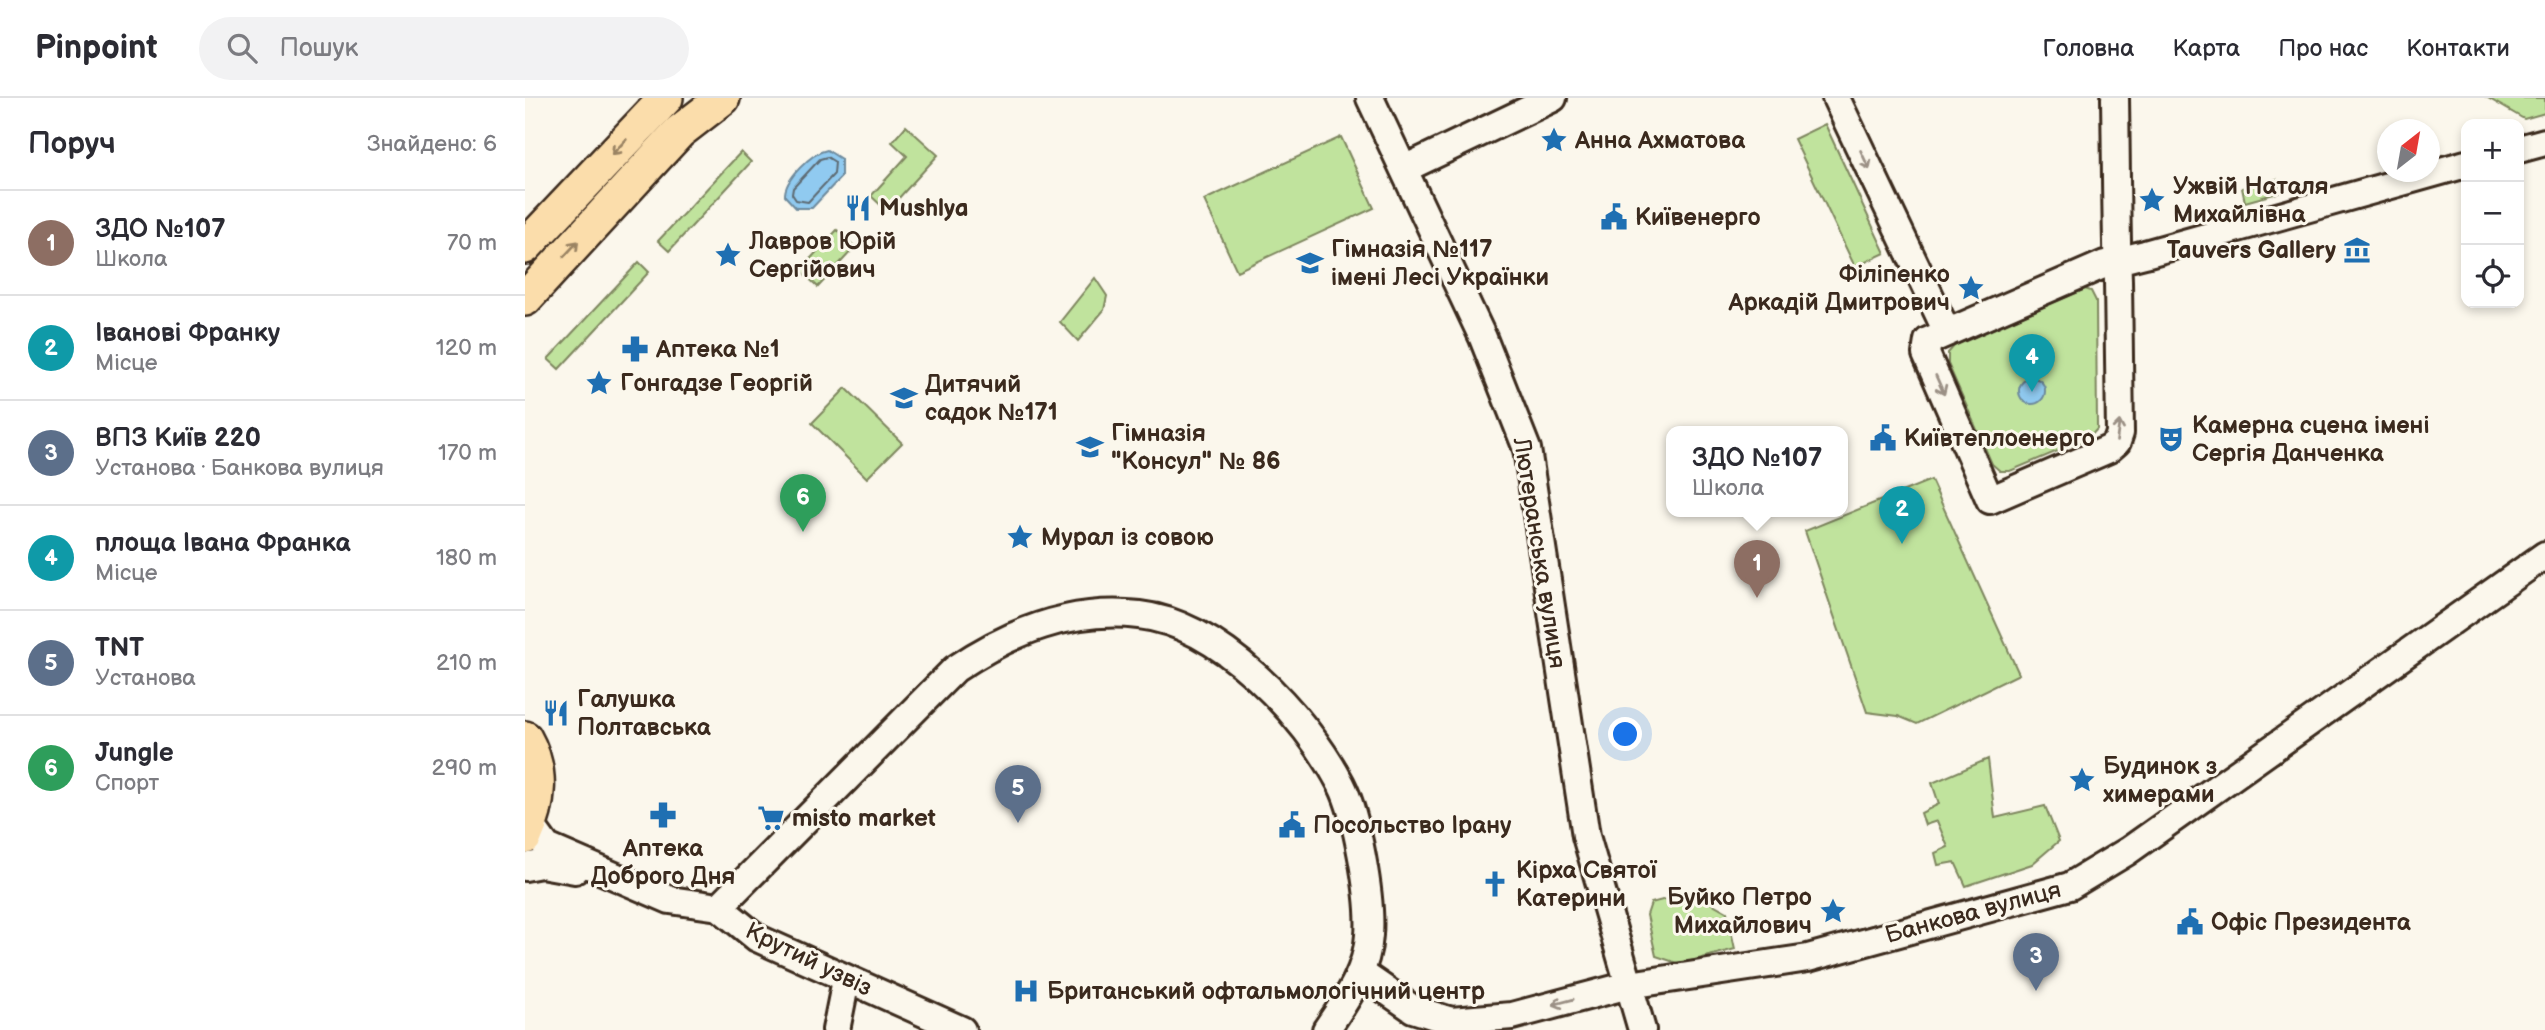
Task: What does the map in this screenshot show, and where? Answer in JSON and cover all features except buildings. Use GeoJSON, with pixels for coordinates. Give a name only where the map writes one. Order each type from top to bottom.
{"type":"FeatureCollection","features":[{"type":"Feature","properties":{"kind":"main road"},"geometry":{"type":"LineString","coordinates":[[525,247],[666,98]]}},
{"type":"Feature","properties":{"kind":"main road"},"geometry":{"type":"LineString","coordinates":[[525,299],[680,132],[723,98]]}},
{"type":"Feature","properties":{"kind":"main road"},"geometry":{"type":"LineString","coordinates":[[525,738],[537,774],[536,812],[528,831]]}},
{"type":"Feature","properties":{"kind":"street"},"geometry":{"type":"LineString","coordinates":[[680,132],[701,98]]}},
{"type":"Feature","properties":{"kind":"street","name":"Лютеранська вулиця"},"geometry":{"type":"LineString","coordinates":[[1370,98],[1483,338],[1511,402],[1527,449],[1586,836],[1642,1030]]}},
{"type":"Feature","properties":{"kind":"street"},"geometry":{"type":"LineString","coordinates":[[1404,169],[1553,98]]}},
{"type":"Feature","properties":{"kind":"street"},"geometry":{"type":"LineString","coordinates":[[1836,98],[1947,332]]}},
{"type":"Feature","properties":{"kind":"street"},"geometry":{"type":"LineString","coordinates":[[2115,98],[2117,261],[2120,433],[2117,442],[2109,449],[1990,500],[1926,354],[1928,341],[2089,270],[2117,261],[2461,165]]}},
{"type":"Feature","properties":{"kind":"street"},"geometry":{"type":"LineString","coordinates":[[2524,148],[2545,142]]}},
{"type":"Feature","properties":{"kind":"street","name":"Банкова вулиця"},"geometry":{"type":"LineString","coordinates":[[1361,973],[1413,1009],[1451,1021],[1492,1019],[1629,985],[1808,958],[2070,886],[2127,851],[2545,555]]}},
{"type":"Feature","properties":{"kind":"street"},"geometry":{"type":"LineString","coordinates":[[719,907],[955,669],[991,645],[1047,622],[1112,613],[1142,615],[1166,622],[1206,640],[1236,659],[1292,710],[1342,786],[1361,854],[1367,888],[1369,936],[1361,973],[1326,1030]]}},
{"type":"Feature","properties":{"kind":"street","name":"Крутий узвіз"},"geometry":{"type":"LineString","coordinates":[[528,831],[547,847],[670,901],[719,907],[757,938],[962,1030]]}},
{"type":"Feature","properties":{"kind":"street","name":"Крутий узвіз"},"geometry":{"type":"LineString","coordinates":[[525,867],[552,865],[618,879]]}},
{"type":"Feature","properties":{"kind":"street"},"geometry":{"type":"LineString","coordinates":[[836,1030],[846,980]]}},
{"type":"Feature","properties":{"kind":"green space"},"geometry":{"type":"Polygon","coordinates":[[[2488,98],[2545,98],[2545,113],[2524,119],[2488,98]]]}},
{"type":"Feature","properties":{"kind":"green space"},"geometry":{"type":"Polygon","coordinates":[[[1825,124],[1885,253],[1855,267],[1794,139],[1825,124]]]}},
{"type":"Feature","properties":{"kind":"green space"},"geometry":{"type":"Polygon","coordinates":[[[906,126],[938,155],[887,211],[871,196],[907,156],[892,142],[906,126]]]}},
{"type":"Feature","properties":{"kind":"green space"},"geometry":{"type":"Polygon","coordinates":[[[1341,137],[1374,208],[1237,271],[1204,200],[1341,137]]]}},
{"type":"Feature","properties":{"kind":"green space"},"geometry":{"type":"Polygon","coordinates":[[[741,152],[751,162],[669,251],[658,241],[741,152]]]}},
{"type":"Feature","properties":{"kind":"green space"},"geometry":{"type":"Polygon","coordinates":[[[2277,179],[2281,192],[2245,202],[2242,188],[2277,179]]]}},
{"type":"Feature","properties":{"kind":"green space"},"geometry":{"type":"Polygon","coordinates":[[[837,230],[855,247],[818,287],[800,270],[837,230]]]}},
{"type":"Feature","properties":{"kind":"green space"},"geometry":{"type":"Polygon","coordinates":[[[639,262],[649,272],[559,369],[548,359],[639,262]]]}},
{"type":"Feature","properties":{"kind":"green space"},"geometry":{"type":"Polygon","coordinates":[[[1095,278],[1107,296],[1104,310],[1078,341],[1060,322],[1095,278]]]}},
{"type":"Feature","properties":{"kind":"green space"},"geometry":{"type":"Polygon","coordinates":[[[2085,289],[2091,291],[2096,301],[2097,429],[2089,438],[2010,471],[2000,471],[1992,464],[1948,364],[1948,353],[1955,345],[2085,289]]]}},
{"type":"Feature","properties":{"kind":"green space"},"geometry":{"type":"Polygon","coordinates":[[[846,388],[902,443],[867,478],[812,423],[846,388]]]}},
{"type":"Feature","properties":{"kind":"green space"},"geometry":{"type":"Polygon","coordinates":[[[1931,480],[2019,674],[1917,724],[1898,716],[1867,712],[1805,531],[1840,517],[1848,517],[1848,514],[1931,480]]]}},
{"type":"Feature","properties":{"kind":"green space"},"geometry":{"type":"Polygon","coordinates":[[[1988,759],[1995,818],[2045,806],[2059,841],[2032,864],[1966,886],[1955,862],[1938,865],[1935,853],[1948,847],[1937,821],[1925,825],[1921,813],[1939,804],[1932,783],[1988,759]]]}},
{"type":"Feature","properties":{"kind":"green space"},"geometry":{"type":"Polygon","coordinates":[[[1692,892],[1727,912],[1735,949],[1680,964],[1656,956],[1647,915],[1651,903],[1692,892]]]}},
{"type":"Feature","properties":{"kind":"water"},"geometry":{"type":"Polygon","coordinates":[[[827,150],[841,159],[841,177],[812,208],[796,208],[785,196],[789,182],[806,162],[827,150]]]}},
{"type":"Feature","properties":{"kind":"water"},"geometry":{"type":"Polygon","coordinates":[[[2032,378],[2041,382],[2045,391],[2041,400],[2032,404],[2023,400],[2019,391],[2023,382],[2032,378]]]}},
{"type":"Feature","properties":{"kind":"place","name":"Анна Ахматова"},"geometry":{"type":"Point","coordinates":[1554,140]}},
{"type":"Feature","properties":{"kind":"place","name":"Ужвій Наталя Михайлівна"},"geometry":{"type":"Point","coordinates":[2152,200]}},
{"type":"Feature","properties":{"kind":"place","name":"Mushlya"},"geometry":{"type":"Point","coordinates":[858,208]}},
{"type":"Feature","properties":{"kind":"place","name":"Київенерго"},"geometry":{"type":"Point","coordinates":[1614,217]}},
{"type":"Feature","properties":{"kind":"place","name":"Tauvers Gallery"},"geometry":{"type":"Point","coordinates":[2357,250]}},
{"type":"Feature","properties":{"kind":"place","name":"Лавров Юрій Сергійович"},"geometry":{"type":"Point","coordinates":[728,255]}},
{"type":"Feature","properties":{"kind":"place","name":"Гімназія №117 імені Лесі Українки"},"geometry":{"type":"Point","coordinates":[1310,263]}},
{"type":"Feature","properties":{"kind":"place","name":"Філіпенко Аркадій Дмитрович"},"geometry":{"type":"Point","coordinates":[1971,288]}},
{"type":"Feature","properties":{"kind":"place","name":"Аптека №1"},"geometry":{"type":"Point","coordinates":[635,349]}},
{"type":"Feature","properties":{"kind":"place","name":"Гонгадзе Георгій"},"geometry":{"type":"Point","coordinates":[599,383]}},
{"type":"Feature","properties":{"kind":"place","name":"площа Івана Франка"},"geometry":{"type":"Point","coordinates":[2032,392]}},
{"type":"Feature","properties":{"kind":"place","name":"Дитячий садок №171"},"geometry":{"type":"Point","coordinates":[904,398]}},
{"type":"Feature","properties":{"kind":"place","name":"Київтеплоенерго"},"geometry":{"type":"Point","coordinates":[1883,438]}},
{"type":"Feature","properties":{"kind":"place","name":"Камерна сцена імені Сергія Данченка"},"geometry":{"type":"Point","coordinates":[2171,439]}},
{"type":"Feature","properties":{"kind":"place","name":"Гімназія \"Консул\" № 86"},"geometry":{"type":"Point","coordinates":[1090,447]}},
{"type":"Feature","properties":{"kind":"place","name":"Jungle"},"geometry":{"type":"Point","coordinates":[803,532]}},
{"type":"Feature","properties":{"kind":"place","name":"Мурал із совою"},"geometry":{"type":"Point","coordinates":[1020,537]}},
{"type":"Feature","properties":{"kind":"place","name":"Іванові Франку"},"geometry":{"type":"Point","coordinates":[1902,544]}},
{"type":"Feature","properties":{"kind":"place","name":"ЗДО №107"},"geometry":{"type":"Point","coordinates":[1757,598]}},
{"type":"Feature","properties":{"kind":"place","name":"Галушка Полтавська"},"geometry":{"type":"Point","coordinates":[556,713]}},
{"type":"Feature","properties":{"kind":"place","name":"Будинок з химерами"},"geometry":{"type":"Point","coordinates":[2082,780]}},
{"type":"Feature","properties":{"kind":"place","name":"Аптека Доброго Дня"},"geometry":{"type":"Point","coordinates":[663,815]}},
{"type":"Feature","properties":{"kind":"place","name":"misto market"},"geometry":{"type":"Point","coordinates":[771,818]}},
{"type":"Feature","properties":{"kind":"place","name":"TNT"},"geometry":{"type":"Point","coordinates":[1018,823]}},
{"type":"Feature","properties":{"kind":"place","name":"Посольство Ірану"},"geometry":{"type":"Point","coordinates":[1292,825]}},
{"type":"Feature","properties":{"kind":"place","name":"Кірха Святої Катерини"},"geometry":{"type":"Point","coordinates":[1495,884]}},
{"type":"Feature","properties":{"kind":"place","name":"Буйко Петро Михайлович"},"geometry":{"type":"Point","coordinates":[1833,911]}},
{"type":"Feature","properties":{"kind":"place","name":"Офіс Президента"},"geometry":{"type":"Point","coordinates":[2190,922]}},
{"type":"Feature","properties":{"kind":"place","name":"Британський офтальмологічний центр"},"geometry":{"type":"Point","coordinates":[1026,991]}},
{"type":"Feature","properties":{"kind":"place","name":"ВПЗ Київ 220"},"geometry":{"type":"Point","coordinates":[2036,991]}}]}
